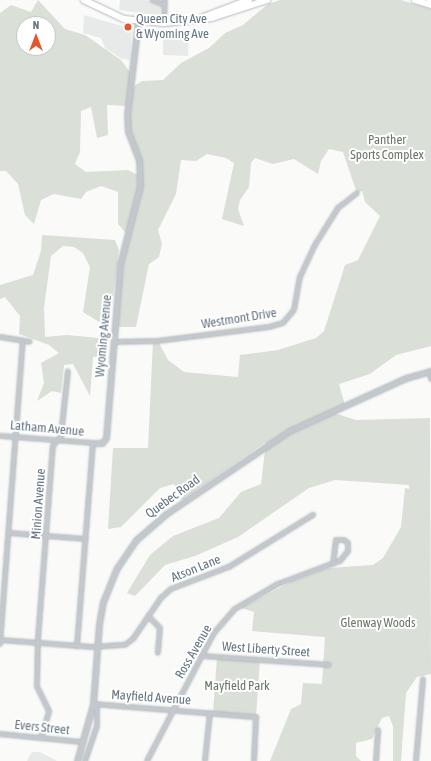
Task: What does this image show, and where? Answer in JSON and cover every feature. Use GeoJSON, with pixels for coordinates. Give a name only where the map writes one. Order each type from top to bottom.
{"type":"FeatureCollection","features":[{"type":"Feature","properties":{"kind":"main road"},"geometry":{"type":"LineString","coordinates":[[84,0],[112,14],[138,22],[164,23],[195,21],[223,15],[267,0]]}},
{"type":"Feature","properties":{"kind":"main road"},"geometry":{"type":"LineString","coordinates":[[195,21],[249,0]]}},
{"type":"Feature","properties":{"kind":"main road"},"geometry":{"type":"LineString","coordinates":[[416,0],[431,5]]}},
{"type":"Feature","properties":{"kind":"street"},"geometry":{"type":"LineString","coordinates":[[152,0],[165,5]]}},
{"type":"Feature","properties":{"kind":"street"},"geometry":{"type":"LineString","coordinates":[[164,23],[165,0]]}},
{"type":"Feature","properties":{"kind":"street","name":"Wyoming Avenue"},"geometry":{"type":"LineString","coordinates":[[93,443],[102,443],[106,438],[120,264],[140,186],[139,160],[128,132],[127,114],[138,22]]}},
{"type":"Feature","properties":{"kind":"street","name":"Westmont Drive"},"geometry":{"type":"LineString","coordinates":[[114,342],[158,341],[269,327],[283,323],[294,310],[300,277],[316,244],[338,208],[357,193]]}},
{"type":"Feature","properties":{"kind":"street"},"geometry":{"type":"LineString","coordinates":[[0,338],[30,342]]}},
{"type":"Feature","properties":{"kind":"street"},"geometry":{"type":"LineString","coordinates":[[0,644],[23,341]]}},
{"type":"Feature","properties":{"kind":"street","name":"Minion Avenue"},"geometry":{"type":"LineString","coordinates":[[41,738],[49,710],[37,686],[46,536],[53,446],[61,436],[68,371]]}},
{"type":"Feature","properties":{"kind":"street"},"geometry":{"type":"LineString","coordinates":[[430,371],[431,378]]}},
{"type":"Feature","properties":{"kind":"street","name":"Quebec Road"},"geometry":{"type":"LineString","coordinates":[[85,761],[97,726],[95,704],[100,613],[111,579],[129,549],[156,522],[289,431],[406,378],[430,371]]}},
{"type":"Feature","properties":{"kind":"street","name":"Latham Avenue"},"geometry":{"type":"LineString","coordinates":[[0,436],[93,443]]}},
{"type":"Feature","properties":{"kind":"street"},"geometry":{"type":"LineString","coordinates":[[77,646],[93,443]]}},
{"type":"Feature","properties":{"kind":"street","name":"Atson Lane"},"geometry":{"type":"LineString","coordinates":[[97,646],[128,643],[171,589],[230,567],[313,515]]}},
{"type":"Feature","properties":{"kind":"street"},"geometry":{"type":"LineString","coordinates":[[8,533],[86,539]]}},
{"type":"Feature","properties":{"kind":"street","name":"Ross Avenue"},"geometry":{"type":"LineString","coordinates":[[146,761],[217,629],[241,604],[278,584],[333,564],[346,555],[348,546],[344,540],[336,540],[333,564]]}},
{"type":"Feature","properties":{"kind":"street"},"geometry":{"type":"LineString","coordinates":[[148,616],[160,628],[158,653]]}},
{"type":"Feature","properties":{"kind":"street"},"geometry":{"type":"LineString","coordinates":[[0,640],[77,646],[97,646]]}},
{"type":"Feature","properties":{"kind":"street","name":"West Liberty Street"},"geometry":{"type":"LineString","coordinates":[[202,656],[329,665]]}},
{"type":"Feature","properties":{"kind":"street"},"geometry":{"type":"LineString","coordinates":[[416,761],[423,679]]}},
{"type":"Feature","properties":{"kind":"street","name":"Quebec Road"},"geometry":{"type":"LineString","coordinates":[[77,761],[95,704]]}},
{"type":"Feature","properties":{"kind":"street","name":"Mayfield Avenue"},"geometry":{"type":"LineString","coordinates":[[95,704],[256,717],[254,761]]}},
{"type":"Feature","properties":{"kind":"street"},"geometry":{"type":"LineString","coordinates":[[205,761],[210,713]]}},
{"type":"Feature","properties":{"kind":"street"},"geometry":{"type":"LineString","coordinates":[[376,761],[378,730]]}},
{"type":"Feature","properties":{"kind":"street","name":"Evers Street"},"geometry":{"type":"LineString","coordinates":[[0,734],[82,742]]}},
{"type":"Feature","properties":{"kind":"shaded area"},"geometry":{"type":"Polygon","coordinates":[[[120,0],[146,0],[161,6],[160,16],[119,10],[120,0]]]}},
{"type":"Feature","properties":{"kind":"shaded area"},"geometry":{"type":"Polygon","coordinates":[[[84,15],[132,29],[130,60],[122,59],[105,48],[101,38],[83,33],[84,15]]]}},
{"type":"Feature","properties":{"kind":"shaded area"},"geometry":{"type":"Polygon","coordinates":[[[189,29],[188,56],[163,55],[163,30],[189,29]]]}},
{"type":"Feature","properties":{"kind":"shaded area"},"geometry":{"type":"Polygon","coordinates":[[[32,752],[40,752],[57,761],[27,761],[32,752]]]}},
{"type":"Feature","properties":{"kind":"green space"},"geometry":{"type":"Polygon","coordinates":[[[38,0],[53,16],[16,16],[16,56],[56,56],[56,19],[65,29],[85,35],[121,60],[132,75],[131,88],[142,81],[163,80],[181,63],[209,48],[225,33],[243,25],[268,4],[280,0],[401,0],[431,9],[431,346],[396,355],[370,374],[339,384],[345,405],[331,412],[356,420],[430,418],[431,674],[417,677],[406,693],[401,761],[393,761],[393,726],[389,716],[382,718],[372,739],[356,743],[356,756],[361,761],[270,761],[291,709],[301,704],[303,683],[322,684],[325,637],[252,631],[254,612],[241,608],[293,581],[329,568],[373,565],[383,558],[401,527],[405,488],[409,489],[409,485],[335,480],[309,488],[238,537],[195,556],[165,565],[135,596],[127,593],[150,555],[173,536],[219,518],[241,492],[261,484],[266,442],[182,500],[174,484],[160,488],[121,527],[108,529],[113,448],[148,448],[153,341],[158,341],[168,360],[184,372],[238,377],[240,355],[278,350],[316,338],[324,331],[345,265],[358,260],[380,216],[365,202],[362,191],[357,193],[343,152],[329,149],[321,161],[318,174],[294,159],[273,164],[255,158],[251,163],[249,187],[240,200],[238,209],[244,226],[222,219],[234,163],[226,158],[207,154],[196,161],[181,160],[176,194],[158,230],[162,244],[159,257],[149,264],[136,327],[119,327],[116,323],[120,264],[126,233],[118,224],[118,192],[101,186],[86,192],[81,199],[54,194],[41,200],[34,224],[25,215],[18,184],[6,171],[0,171],[0,13],[11,5],[31,12],[38,0]],[[107,105],[108,135],[97,138],[91,107],[81,111],[80,152],[75,164],[86,172],[128,170],[140,176],[130,136],[127,106],[107,105]]]}},
{"type":"Feature","properties":{"kind":"green space"},"geometry":{"type":"Polygon","coordinates":[[[42,235],[115,240],[119,250],[109,328],[83,312],[90,267],[83,253],[74,247],[63,246],[51,256],[44,308],[45,337],[67,335],[109,339],[107,356],[93,357],[90,396],[73,364],[64,365],[61,393],[52,391],[37,401],[44,383],[41,363],[59,353],[49,345],[19,334],[20,316],[5,297],[0,299],[0,285],[33,275],[41,251],[42,235]]]}},
{"type":"Feature","properties":{"kind":"green space","name":"Mayfield Park"},"geometry":{"type":"Polygon","coordinates":[[[217,657],[260,660],[256,717],[213,713],[217,657]]]}},
{"type":"Feature","properties":{"kind":"place","name":"Queen City Ave & Wyoming Ave"},"geometry":{"type":"Point","coordinates":[128,27]}},
{"type":"Feature","properties":{"kind":"park label","name":"Panther Sports Complex"},"geometry":{"type":"Point","coordinates":[387,148]}},
{"type":"Feature","properties":{"kind":"park label","name":"Glenway Woods"},"geometry":{"type":"Point","coordinates":[378,623]}}]}
